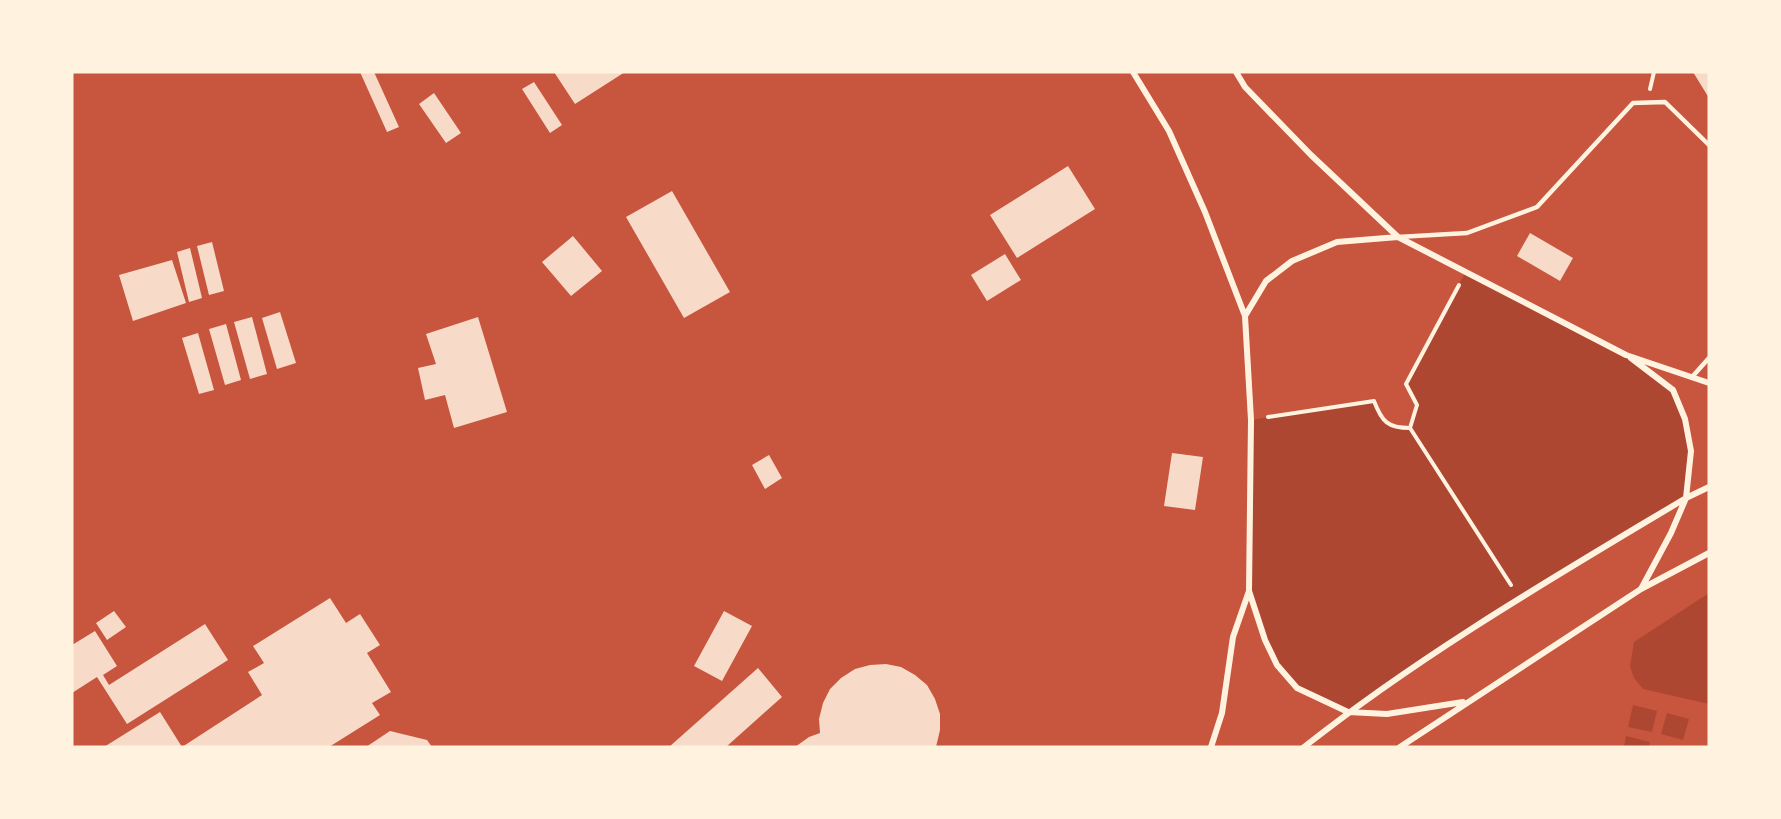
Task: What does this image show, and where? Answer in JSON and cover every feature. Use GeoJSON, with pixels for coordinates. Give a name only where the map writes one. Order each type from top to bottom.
{"type":"FeatureCollection","features":[{"type":"Feature","properties":{"kind":"street"},"geometry":{"type":"LineString","coordinates":[[1133,72],[1169,130],[1245,316],[1251,420],[1249,591],[1233,637],[1222,713],[1211,747]]}},
{"type":"Feature","properties":{"kind":"street"},"geometry":{"type":"LineString","coordinates":[[1236,72],[1245,87],[1311,155],[1398,237],[1626,355],[1709,383]]}},
{"type":"Feature","properties":{"kind":"street"},"geometry":{"type":"LineString","coordinates":[[1245,316],[1266,281],[1292,261],[1338,242],[1398,237]]}},
{"type":"Feature","properties":{"kind":"street"},"geometry":{"type":"LineString","coordinates":[[1626,355],[1673,390],[1685,419],[1691,451],[1686,498],[1671,533],[1641,590]]}},
{"type":"Feature","properties":{"kind":"street"},"geometry":{"type":"LineString","coordinates":[[1304,747],[1348,712],[1519,598],[1686,498],[1709,487]]}},
{"type":"Feature","properties":{"kind":"street"},"geometry":{"type":"LineString","coordinates":[[1400,747],[1641,590],[1709,554]]}},
{"type":"Feature","properties":{"kind":"street"},"geometry":{"type":"LineString","coordinates":[[1249,591],[1265,640],[1277,665],[1297,688],[1348,712],[1387,714],[1467,702]]}},
{"type":"Feature","properties":{"kind":"lane"},"geometry":{"type":"LineString","coordinates":[[1398,237],[1467,233],[1537,207],[1633,103],[1665,102],[1709,145]]}},
{"type":"Feature","properties":{"kind":"lane"},"geometry":{"type":"LineString","coordinates":[[1692,377],[1709,358]]}},
{"type":"Feature","properties":{"kind":"path"},"geometry":{"type":"LineString","coordinates":[[1465,273],[1406,384],[1417,405],[1410,428],[1519,598]]}},
{"type":"Feature","properties":{"kind":"path"},"geometry":{"type":"LineString","coordinates":[[1251,420],[1374,401],[1380,416],[1389,424],[1396,428],[1410,428]]}},
{"type":"Feature","properties":{"kind":"shaded area"},"geometry":{"type":"Polygon","coordinates":[[[1465,273],[1626,355],[1673,390],[1685,419],[1691,451],[1686,498],[1519,598],[1348,712],[1297,688],[1277,665],[1249,591],[1251,420],[1374,401],[1387,422],[1410,428],[1417,405],[1406,384],[1465,273]]]}},
{"type":"Feature","properties":{"kind":"shaded area"},"geometry":{"type":"Polygon","coordinates":[[[1709,593],[1709,704],[1643,689],[1634,678],[1630,666],[1634,642],[1709,593]]]}},
{"type":"Feature","properties":{"kind":"shaded area"},"geometry":{"type":"Polygon","coordinates":[[[1633,705],[1657,711],[1652,732],[1628,727],[1633,705]]]}},
{"type":"Feature","properties":{"kind":"shaded area"},"geometry":{"type":"Polygon","coordinates":[[[1667,713],[1689,719],[1683,740],[1661,734],[1667,713]]]}},
{"type":"Feature","properties":{"kind":"shaded area"},"geometry":{"type":"Polygon","coordinates":[[[1626,736],[1650,742],[1649,747],[1624,747],[1626,736]]]}},
{"type":"Feature","properties":{"kind":"building"},"geometry":{"type":"Polygon","coordinates":[[[360,72],[374,72],[399,127],[387,132],[360,72]]]}},
{"type":"Feature","properties":{"kind":"building"},"geometry":{"type":"Polygon","coordinates":[[[554,72],[625,72],[575,104],[554,72]]]}},
{"type":"Feature","properties":{"kind":"building"},"geometry":{"type":"Polygon","coordinates":[[[1693,72],[1709,72],[1709,98],[1693,72]]]}},
{"type":"Feature","properties":{"kind":"building"},"geometry":{"type":"Polygon","coordinates":[[[534,82],[562,125],[550,133],[522,89],[534,82]]]}},
{"type":"Feature","properties":{"kind":"building"},"geometry":{"type":"Polygon","coordinates":[[[434,93],[461,133],[446,143],[419,104],[434,93]]]}},
{"type":"Feature","properties":{"kind":"building"},"geometry":{"type":"Polygon","coordinates":[[[1068,166],[1095,209],[1017,258],[990,215],[1068,166]]]}},
{"type":"Feature","properties":{"kind":"building"},"geometry":{"type":"Polygon","coordinates":[[[672,191],[730,292],[684,318],[626,217],[672,191]]]}},
{"type":"Feature","properties":{"kind":"building"},"geometry":{"type":"Polygon","coordinates":[[[1530,233],[1573,258],[1560,281],[1517,256],[1530,233]]]}},
{"type":"Feature","properties":{"kind":"building"},"geometry":{"type":"Polygon","coordinates":[[[573,236],[602,271],[571,296],[542,262],[573,236]]]}},
{"type":"Feature","properties":{"kind":"building"},"geometry":{"type":"Polygon","coordinates":[[[212,242],[224,291],[209,295],[197,246],[212,242]]]}},
{"type":"Feature","properties":{"kind":"building"},"geometry":{"type":"Polygon","coordinates":[[[190,248],[202,298],[189,302],[177,252],[190,248]]]}},
{"type":"Feature","properties":{"kind":"building"},"geometry":{"type":"Polygon","coordinates":[[[1005,254],[1021,280],[987,301],[971,275],[1005,254]]]}},
{"type":"Feature","properties":{"kind":"building"},"geometry":{"type":"Polygon","coordinates":[[[172,260],[186,303],[133,321],[119,275],[172,260]]]}},
{"type":"Feature","properties":{"kind":"building"},"geometry":{"type":"Polygon","coordinates":[[[280,312],[296,363],[277,369],[262,318],[280,312]]]}},
{"type":"Feature","properties":{"kind":"building"},"geometry":{"type":"Polygon","coordinates":[[[252,317],[267,374],[250,379],[234,322],[252,317]]]}},
{"type":"Feature","properties":{"kind":"building"},"geometry":{"type":"Polygon","coordinates":[[[478,317],[507,412],[454,428],[445,395],[425,400],[418,368],[436,364],[426,334],[478,317]]]}},
{"type":"Feature","properties":{"kind":"building"},"geometry":{"type":"Polygon","coordinates":[[[226,324],[241,380],[225,385],[209,329],[226,324]]]}},
{"type":"Feature","properties":{"kind":"building"},"geometry":{"type":"Polygon","coordinates":[[[198,333],[214,390],[199,394],[182,338],[198,333]]]}},
{"type":"Feature","properties":{"kind":"building"},"geometry":{"type":"Polygon","coordinates":[[[1172,453],[1203,457],[1195,510],[1164,506],[1172,453]]]}},
{"type":"Feature","properties":{"kind":"building"},"geometry":{"type":"Polygon","coordinates":[[[769,455],[782,478],[765,489],[752,465],[769,455]]]}},
{"type":"Feature","properties":{"kind":"building"},"geometry":{"type":"Polygon","coordinates":[[[330,598],[346,623],[360,614],[380,645],[367,653],[391,692],[372,703],[380,715],[329,747],[182,747],[262,695],[248,672],[264,663],[253,646],[330,598]]]}},
{"type":"Feature","properties":{"kind":"building"},"geometry":{"type":"Polygon","coordinates":[[[114,611],[126,627],[107,640],[96,623],[114,611]]]}},
{"type":"Feature","properties":{"kind":"building"},"geometry":{"type":"Polygon","coordinates":[[[724,611],[752,626],[722,681],[694,666],[724,611]]]}},
{"type":"Feature","properties":{"kind":"building"},"geometry":{"type":"Polygon","coordinates":[[[205,624],[228,660],[127,724],[97,677],[72,693],[72,645],[95,631],[117,666],[103,675],[109,685],[205,624]]]}},
{"type":"Feature","properties":{"kind":"building"},"geometry":{"type":"Polygon","coordinates":[[[886,664],[901,667],[927,685],[940,714],[940,730],[936,747],[795,747],[809,737],[820,733],[819,719],[823,703],[830,689],[841,678],[855,669],[886,664]]]}},
{"type":"Feature","properties":{"kind":"building"},"geometry":{"type":"Polygon","coordinates":[[[758,668],[782,697],[726,747],[669,747],[758,668]]]}},
{"type":"Feature","properties":{"kind":"building"},"geometry":{"type":"Polygon","coordinates":[[[160,712],[182,747],[104,747],[160,712]]]}},
{"type":"Feature","properties":{"kind":"building"},"geometry":{"type":"Polygon","coordinates":[[[390,731],[427,740],[432,747],[366,747],[390,731]]]}}]}
